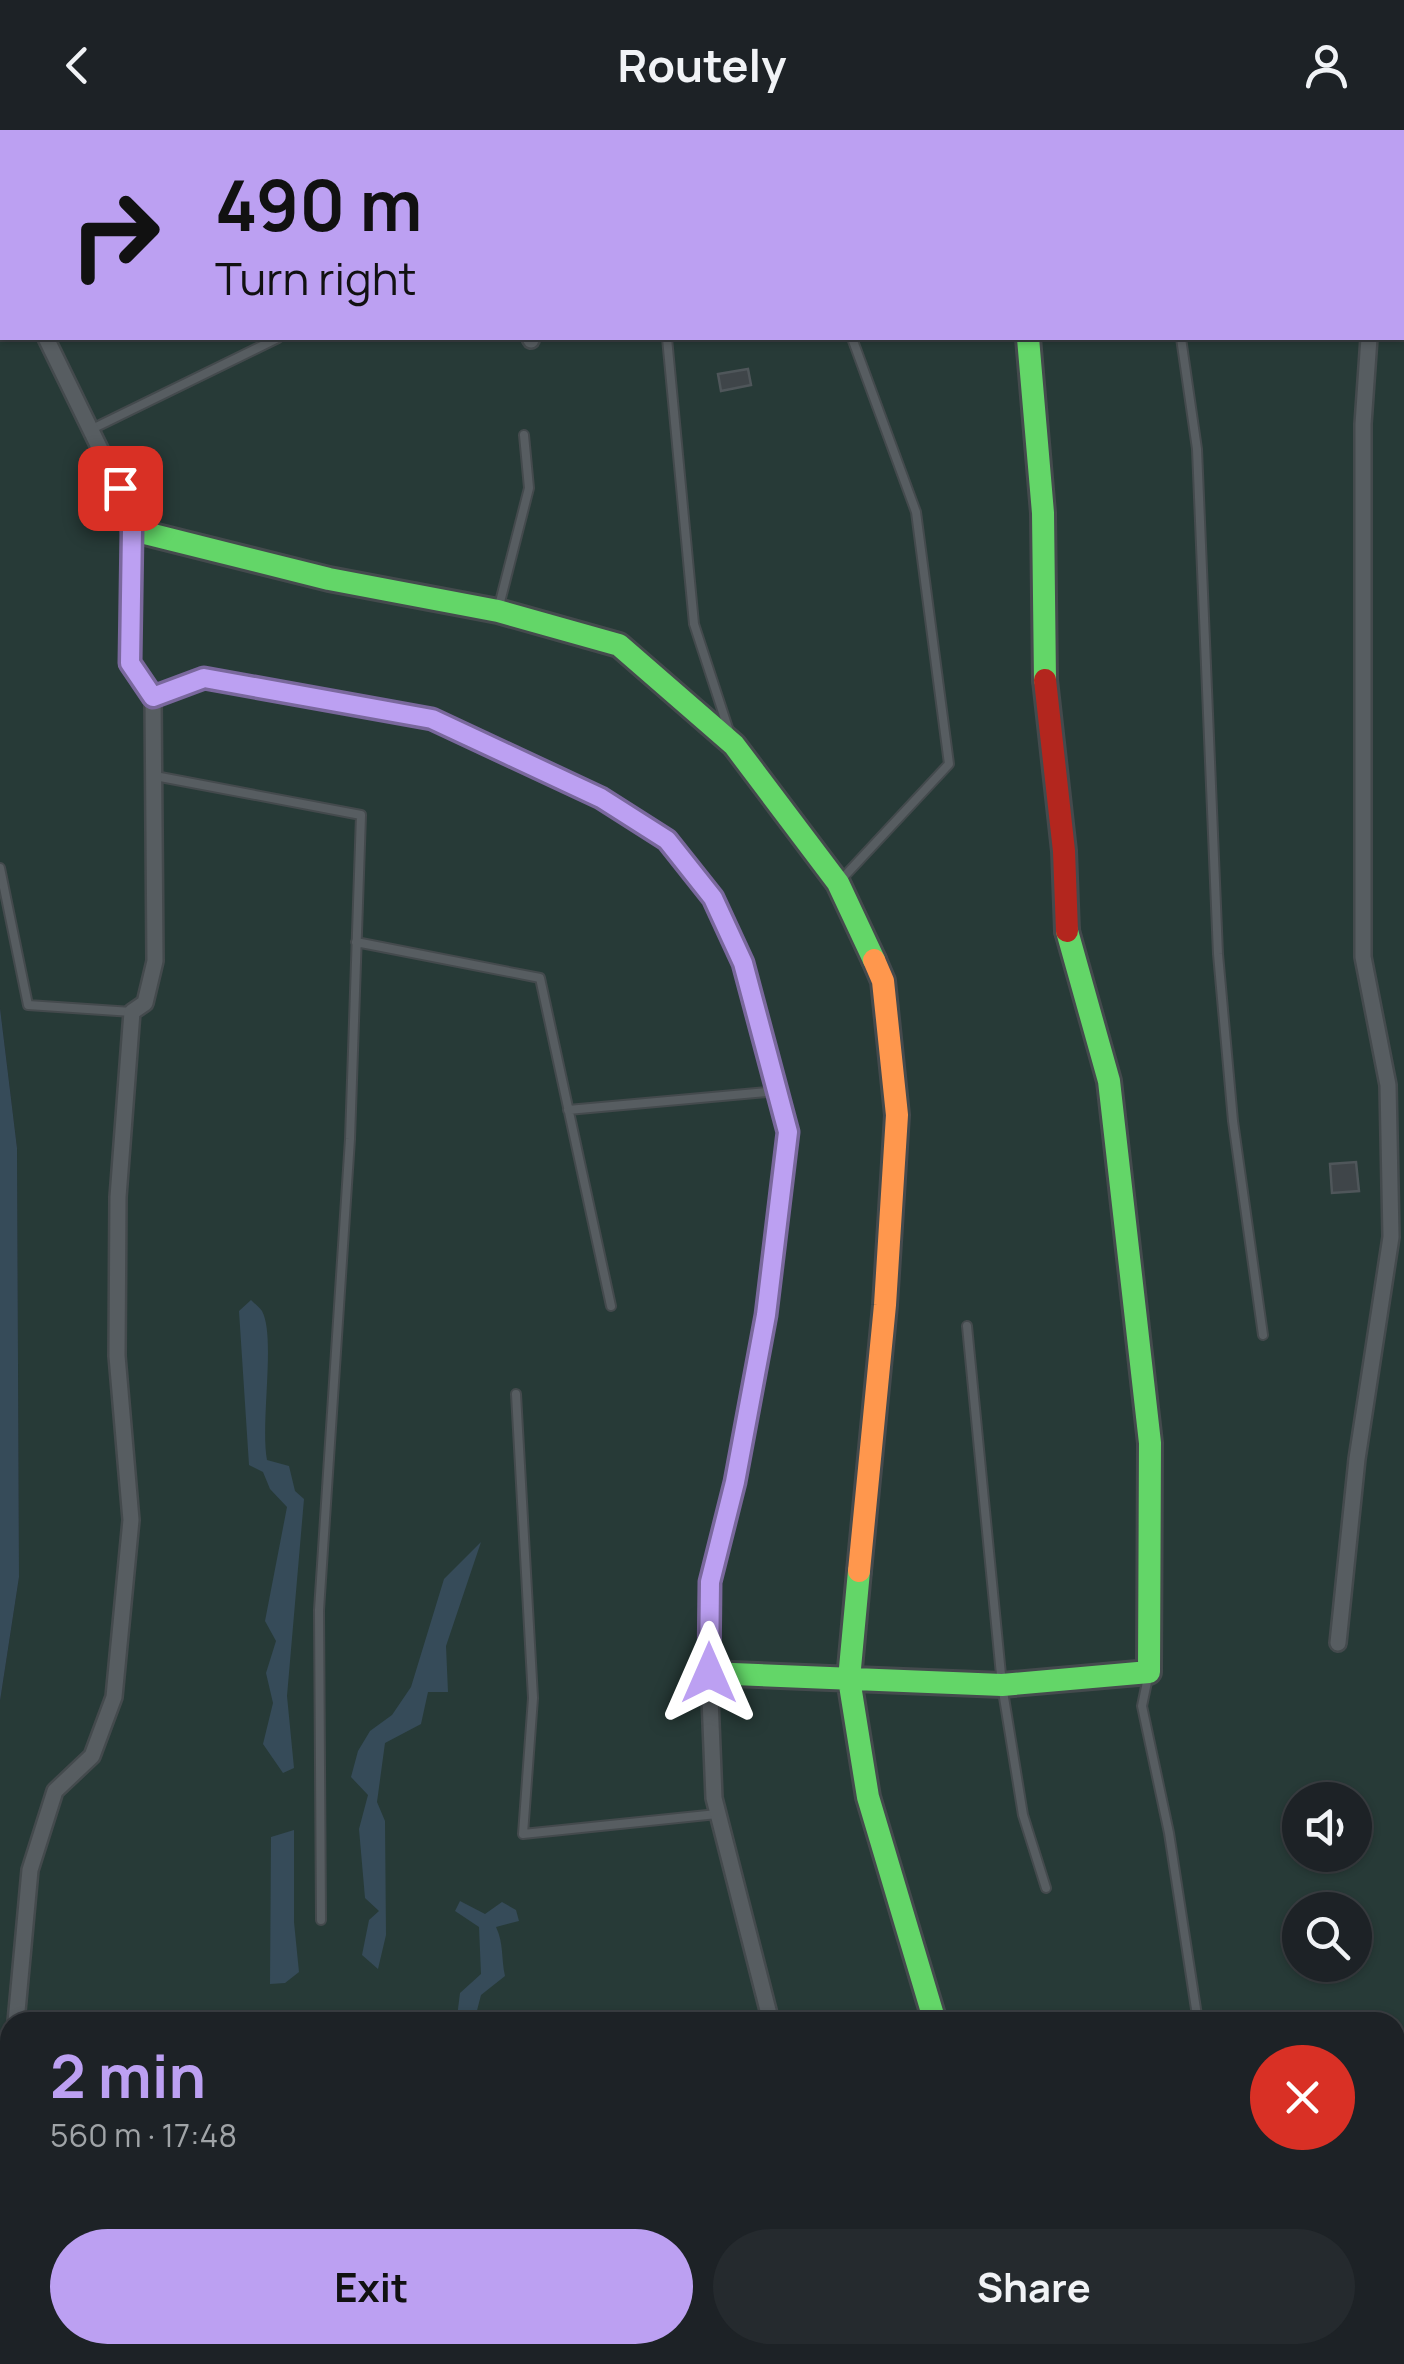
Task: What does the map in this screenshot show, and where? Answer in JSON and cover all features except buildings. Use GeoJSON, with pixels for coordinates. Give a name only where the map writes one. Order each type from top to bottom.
{"type":"FeatureCollection","features":[{"type":"Feature","properties":{"kind":"street"},"geometry":{"type":"LineString","coordinates":[[17,2012],[30,1870],[55,1791],[92,1756],[114,1698],[131,1520],[117,1336],[118,1197],[132,1012],[145,1003],[155,961],[153,697],[130,663],[132,530],[120,488],[47,340]]}},
{"type":"Feature","properties":{"kind":"street"},"geometry":{"type":"LineString","coordinates":[[709,1673],[1002,1685],[1150,1672],[1150,1443],[1109,1080],[1067,935],[1064,851],[1044,660],[1043,514],[1028,340]]}},
{"type":"Feature","properties":{"kind":"street"},"geometry":{"type":"LineString","coordinates":[[1338,1643],[1357,1459],[1391,1236],[1388,1086],[1363,957],[1363,424],[1369,340]]}},
{"type":"Feature","properties":{"kind":"street"},"geometry":{"type":"LineString","coordinates":[[132,530],[329,580],[498,610],[619,645],[734,745],[838,883],[883,981],[898,1115],[885,1305],[849,1679],[868,1797],[933,2012]]}},
{"type":"Feature","properties":{"kind":"street"},"geometry":{"type":"LineString","coordinates":[[153,697],[204,678],[432,719],[601,798],[667,840],[713,898],[743,963],[788,1132],[766,1315],[735,1482],[710,1582],[714,1798],[768,2012]]}},
{"type":"Feature","properties":{"kind":"lane"},"geometry":{"type":"LineString","coordinates":[[92,429],[274,340]]}},
{"type":"Feature","properties":{"kind":"lane"},"geometry":{"type":"LineString","coordinates":[[667,340],[694,624],[734,745]]}},
{"type":"Feature","properties":{"kind":"lane"},"geometry":{"type":"LineString","coordinates":[[838,883],[950,764],[916,512],[853,340]]}},
{"type":"Feature","properties":{"kind":"lane"},"geometry":{"type":"LineString","coordinates":[[1181,340],[1197,449],[1218,954],[1249,1255],[1263,1336]]}},
{"type":"Feature","properties":{"kind":"lane"},"geometry":{"type":"LineString","coordinates":[[498,610],[530,488],[524,436]]}},
{"type":"Feature","properties":{"kind":"lane"},"geometry":{"type":"LineString","coordinates":[[155,776],[360,815],[350,1138],[319,1610],[321,1920]]}},
{"type":"Feature","properties":{"kind":"lane"},"geometry":{"type":"LineString","coordinates":[[0,868],[28,1005],[132,1012]]}},
{"type":"Feature","properties":{"kind":"lane"},"geometry":{"type":"LineString","coordinates":[[356,942],[540,978],[610,1306]]}},
{"type":"Feature","properties":{"kind":"lane"},"geometry":{"type":"LineString","coordinates":[[568,1110],[777,1091]]}},
{"type":"Feature","properties":{"kind":"lane"},"geometry":{"type":"LineString","coordinates":[[967,1326],[1002,1685],[1023,1815],[1046,1888]]}},
{"type":"Feature","properties":{"kind":"lane"},"geometry":{"type":"LineString","coordinates":[[516,1394],[533,1698],[523,1834],[718,1814]]}},
{"type":"Feature","properties":{"kind":"lane"},"geometry":{"type":"LineString","coordinates":[[1150,1672],[1142,1706],[1169,1833],[1196,2012]]}},
{"type":"Feature","properties":{"kind":"green space"},"geometry":{"type":"Polygon","coordinates":[[[0,340],[1404,340],[1404,2012],[0,2012],[0,1701],[19,1577],[17,1148],[0,1008],[0,340]]]}},
{"type":"Feature","properties":{"kind":"water"},"geometry":{"type":"Polygon","coordinates":[[[0,1008],[17,1148],[19,1577],[0,1701],[0,1008]]]}},
{"type":"Feature","properties":{"kind":"water"},"geometry":{"type":"Polygon","coordinates":[[[251,1300],[262,1311],[268,1340],[267,1460],[289,1466],[295,1491],[304,1499],[287,1696],[294,1768],[283,1773],[263,1744],[273,1703],[266,1673],[276,1641],[265,1621],[287,1507],[270,1489],[263,1472],[249,1465],[239,1311],[251,1300]]]}},
{"type":"Feature","properties":{"kind":"water"},"geometry":{"type":"Polygon","coordinates":[[[481,1542],[446,1646],[448,1692],[428,1692],[421,1724],[385,1743],[377,1802],[385,1821],[386,1935],[378,1969],[362,1955],[369,1920],[379,1911],[365,1898],[359,1829],[368,1795],[351,1777],[358,1751],[370,1731],[392,1715],[411,1687],[444,1579],[481,1542]]]}},
{"type":"Feature","properties":{"kind":"water"},"geometry":{"type":"Polygon","coordinates":[[[294,1830],[294,1922],[299,1972],[285,1983],[270,1984],[271,1837],[294,1830]]]}},
{"type":"Feature","properties":{"kind":"water"},"geometry":{"type":"Polygon","coordinates":[[[460,1901],[485,1914],[502,1902],[516,1910],[519,1921],[496,1927],[505,1976],[481,1995],[477,2012],[458,2012],[460,1993],[481,1974],[479,1927],[455,1911],[460,1901]]]}},
{"type":"Feature","properties":{"kind":"traffic: fast"},"geometry":{"type":"LineString","coordinates":[[1028,340],[1043,513],[1045,680]]}},
{"type":"Feature","properties":{"kind":"traffic: fast"},"geometry":{"type":"LineString","coordinates":[[133,530],[329,579],[498,611],[619,645],[734,745],[838,883],[874,960]]}},
{"type":"Feature","properties":{"kind":"traffic: fast"},"geometry":{"type":"LineString","coordinates":[[709,1673],[1002,1685],[1149,1672],[1150,1443],[1109,1081],[1067,931]]}},
{"type":"Feature","properties":{"kind":"traffic: fast"},"geometry":{"type":"LineString","coordinates":[[859,1571],[849,1679],[868,1797],[932,2012]]}},
{"type":"Feature","properties":{"kind":"traffic: slow"},"geometry":{"type":"LineString","coordinates":[[859,1571],[885,1305],[897,1115],[883,981],[874,960]]}},
{"type":"Feature","properties":{"kind":"traffic: jam"},"geometry":{"type":"LineString","coordinates":[[1045,680],[1064,851],[1067,931]]}},
{"type":"Feature","properties":{"kind":"route"},"geometry":{"type":"LineString","coordinates":[[120,488],[132,530],[130,663],[153,697],[204,678],[432,719],[601,798],[667,840],[713,898],[743,963],[788,1132],[766,1315],[735,1482],[710,1582],[709,1673]]}}]}
